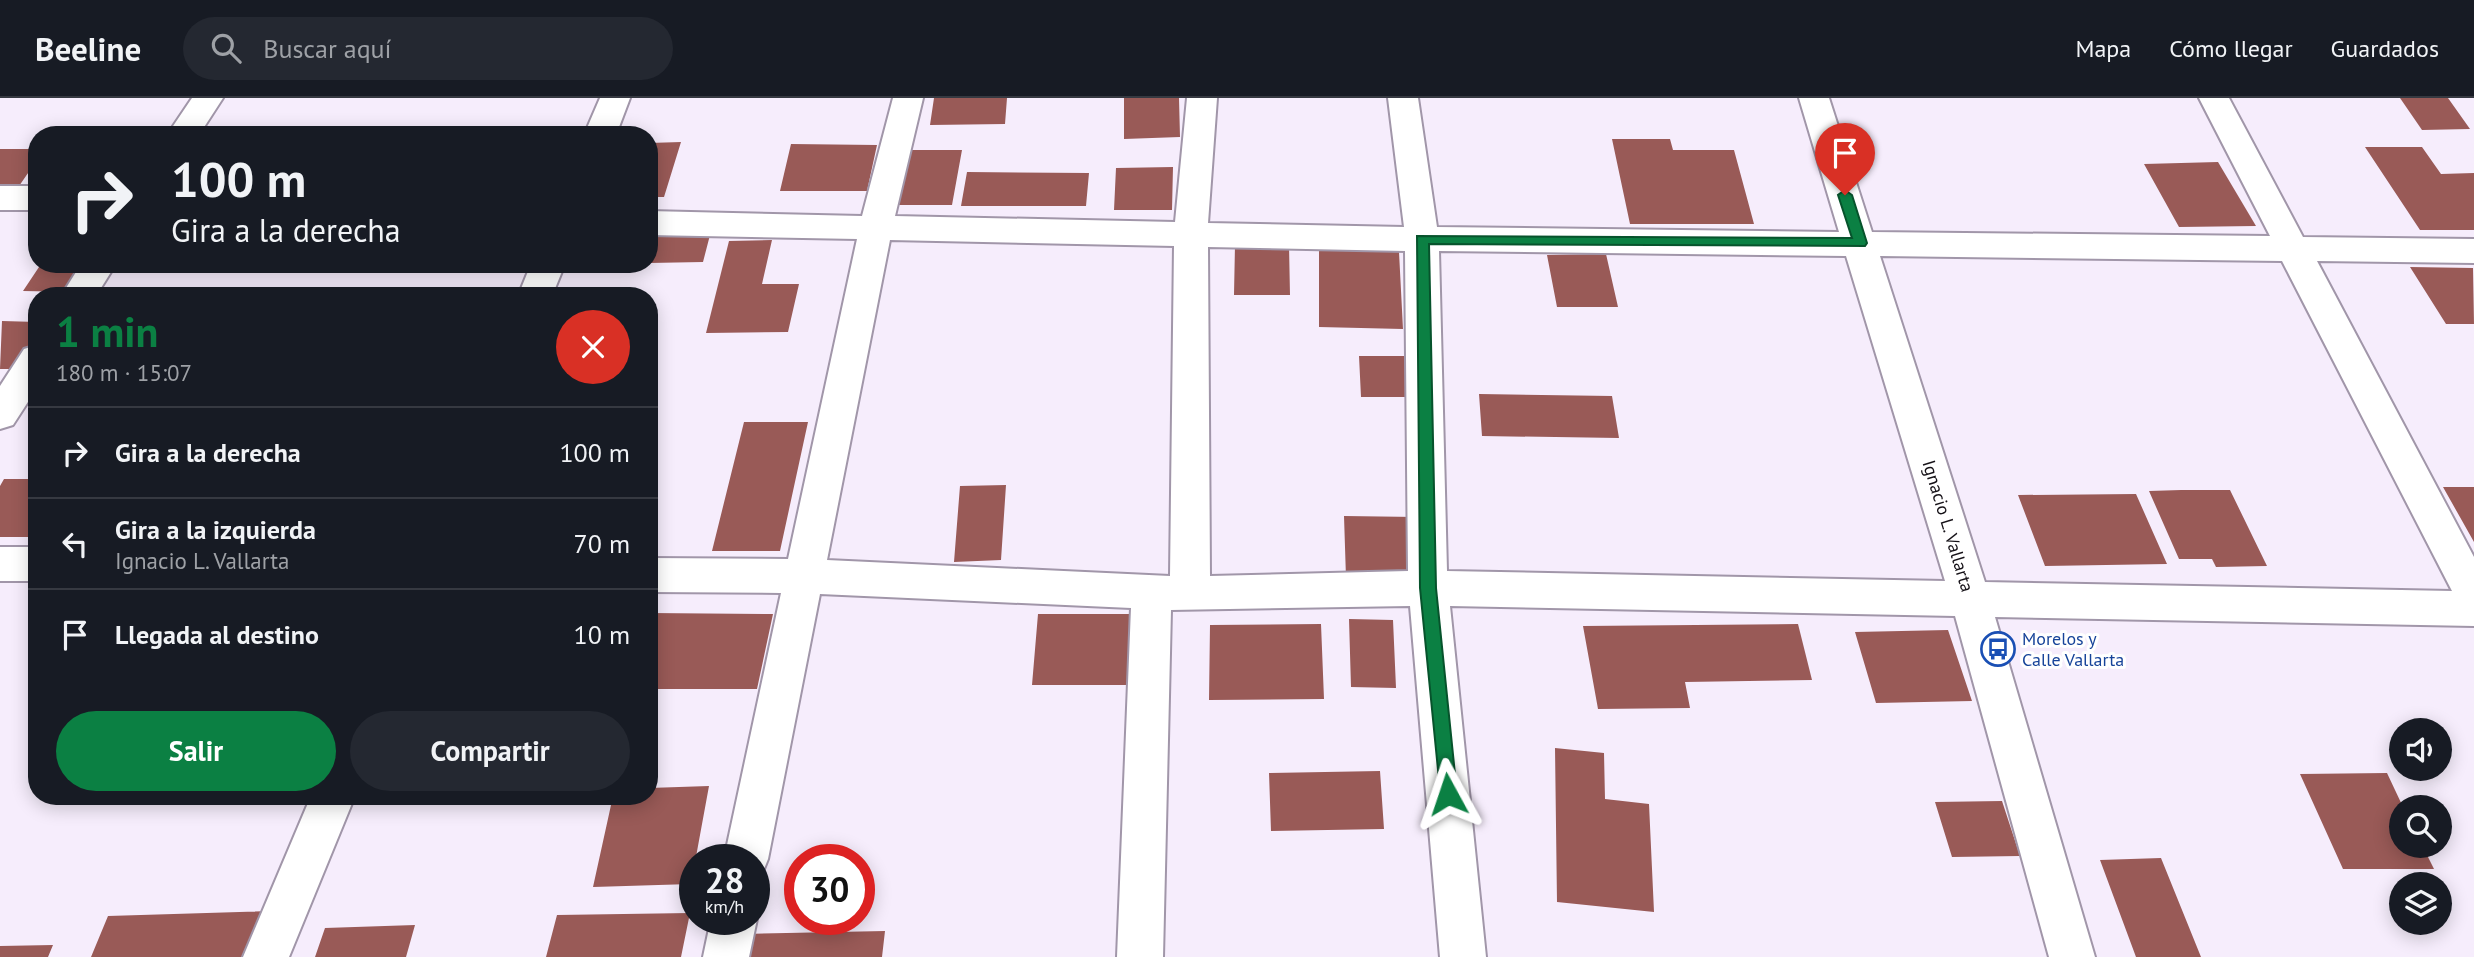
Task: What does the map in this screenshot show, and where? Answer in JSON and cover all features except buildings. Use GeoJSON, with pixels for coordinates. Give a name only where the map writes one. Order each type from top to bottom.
{"type":"FeatureCollection","features":[{"type":"Feature","properties":{"kind":"street"},"geometry":{"type":"LineString","coordinates":[[189,126],[208,98]]}},
{"type":"Feature","properties":{"kind":"street"},"geometry":{"type":"LineString","coordinates":[[604,126],[615,98]]}},
{"type":"Feature","properties":{"kind":"street"},"geometry":{"type":"LineString","coordinates":[[749,844],[876,227],[908,98]]}},
{"type":"Feature","properties":{"kind":"street"},"geometry":{"type":"LineString","coordinates":[[1140,957],[1171,593],[1191,232],[1202,98]]}},
{"type":"Feature","properties":{"kind":"street"},"geometry":{"type":"LineString","coordinates":[[1403,98],[1422,239],[1428,588],[1463,957]]}},
{"type":"Feature","properties":{"kind":"street","name":"Ignacio L. Vallarta"},"geometry":{"type":"LineString","coordinates":[[1814,98],[1970,598],[2072,957]]}},
{"type":"Feature","properties":{"kind":"street"},"geometry":{"type":"LineString","coordinates":[[2214,98],[2474,595]]}},
{"type":"Feature","properties":{"kind":"street"},"geometry":{"type":"LineString","coordinates":[[0,198],[28,198]]}},
{"type":"Feature","properties":{"kind":"street"},"geometry":{"type":"LineString","coordinates":[[658,223],[1191,232],[1422,239],[2474,251]]}},
{"type":"Feature","properties":{"kind":"street"},"geometry":{"type":"LineString","coordinates":[[0,415],[28,373]]}},
{"type":"Feature","properties":{"kind":"street"},"geometry":{"type":"LineString","coordinates":[[0,564],[28,564]]}},
{"type":"Feature","properties":{"kind":"street"},"geometry":{"type":"LineString","coordinates":[[658,575],[803,576],[1171,593],[1428,588],[2474,609]]}},
{"type":"Feature","properties":{"kind":"street"},"geometry":{"type":"LineString","coordinates":[[266,957],[329,805]]}},
{"type":"Feature","properties":{"kind":"street"},"geometry":{"type":"LineString","coordinates":[[726,957],[731,935]]}},
{"type":"Feature","properties":{"kind":"place","name":"Morelos y Calle Vallarta"},"geometry":{"type":"Point","coordinates":[1998,649]}},
{"type":"Feature","properties":{"kind":"route"},"geometry":{"type":"LineString","coordinates":[[1448,794],[1428,588],[1422,239],[1861,243],[1845,195]]}}]}
